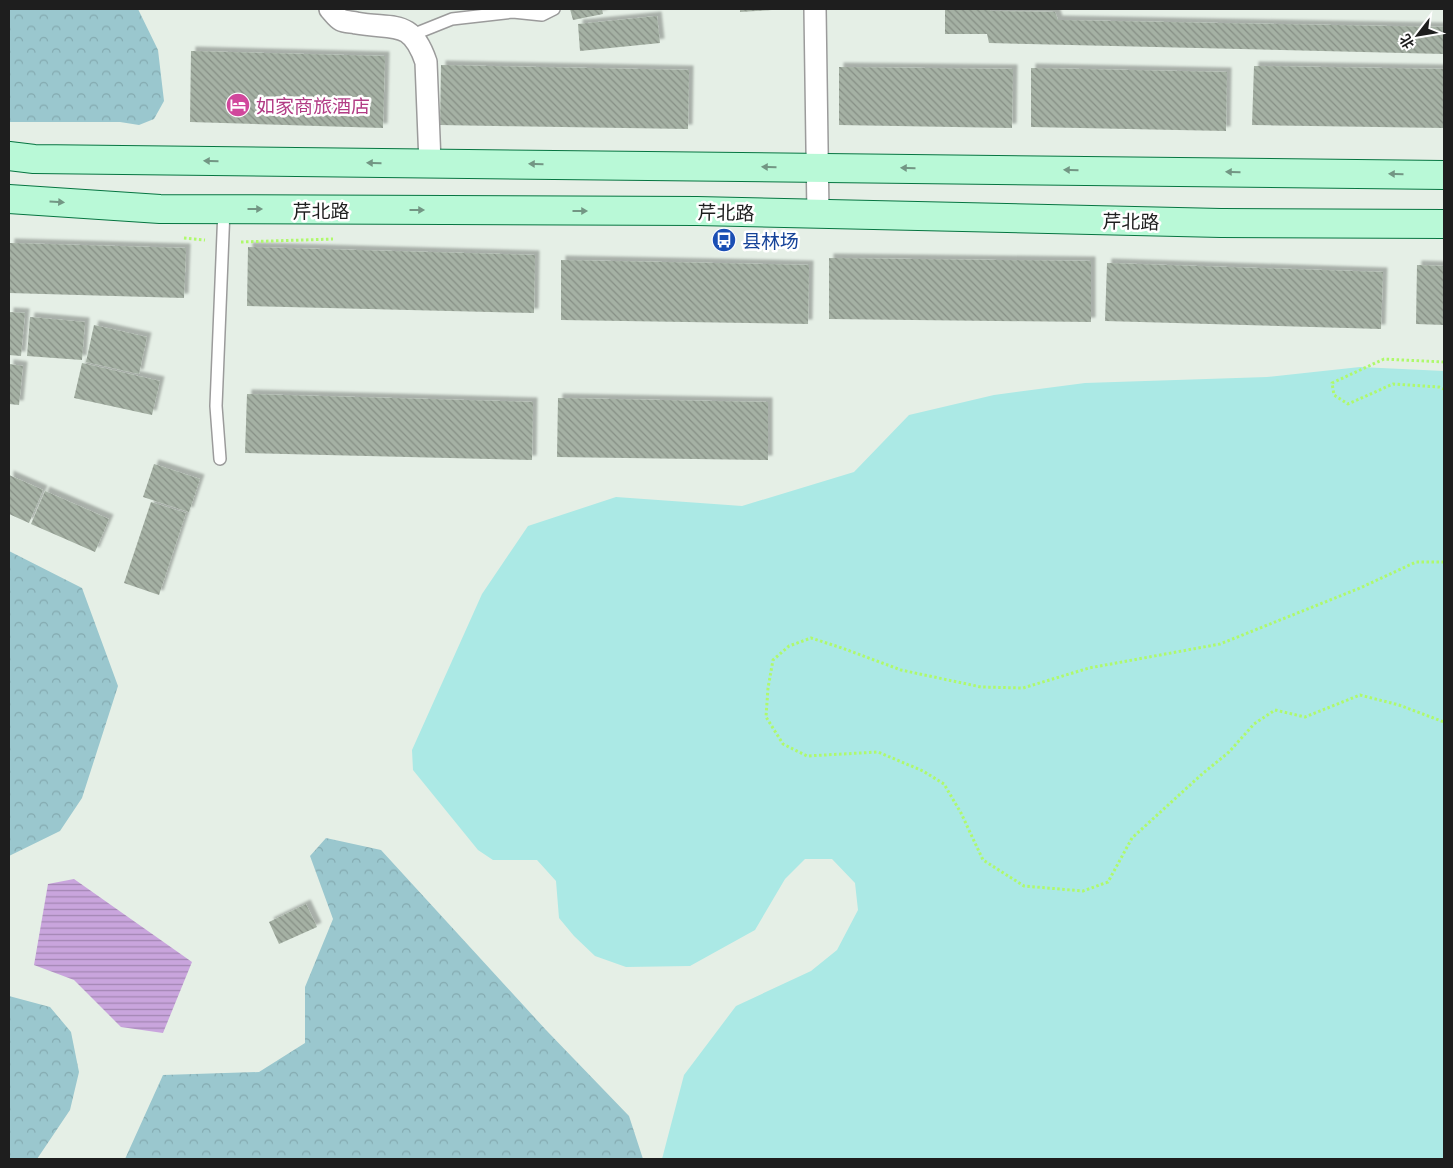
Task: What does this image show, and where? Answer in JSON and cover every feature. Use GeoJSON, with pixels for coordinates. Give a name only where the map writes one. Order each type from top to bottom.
{"type":"FeatureCollection","features":[{"type":"Feature","properties":{"kind":"main road"},"geometry":{"type":"LineString","coordinates":[[9,156],[34,159],[1444,175]]}},
{"type":"Feature","properties":{"kind":"main road","name":"芹北路"},"geometry":{"type":"LineString","coordinates":[[9,199],[160,209],[697,211],[1221,223],[1444,224]]}},
{"type":"Feature","properties":{"kind":"street"},"geometry":{"type":"LineString","coordinates":[[330,9],[340,20],[362,24],[396,26],[412,34],[421,47],[426,62],[430,163]]}},
{"type":"Feature","properties":{"kind":"street"},"geometry":{"type":"LineString","coordinates":[[815,9],[818,214]]}},
{"type":"Feature","properties":{"kind":"lane"},"geometry":{"type":"LineString","coordinates":[[412,34],[452,19],[513,12],[542,14],[554,9]]}},
{"type":"Feature","properties":{"kind":"lane"},"geometry":{"type":"LineString","coordinates":[[220,459],[216,406],[224,209]]}},
{"type":"Feature","properties":{"kind":"path"},"geometry":{"type":"LineString","coordinates":[[1444,362],[1384,359],[1332,383],[1334,395],[1348,404],[1393,384],[1439,387],[1444,389]]}},
{"type":"Feature","properties":{"kind":"path"},"geometry":{"type":"LineString","coordinates":[[1444,562],[1416,562],[1360,588],[1220,644],[1089,668],[1023,688],[981,687],[901,670],[811,638],[789,646],[773,660],[768,688],[766,717],[782,744],[807,756],[878,752],[923,771],[944,784],[961,813],[983,860],[1024,886],[1083,891],[1108,882],[1132,838],[1228,752],[1254,724],[1275,710],[1305,717],[1360,694],[1399,704],[1444,722]]}},
{"type":"Feature","properties":{"kind":"shaded area"},"geometry":{"type":"Polygon","coordinates":[[[1360,367],[1444,371],[1444,1159],[662,1159],[684,1075],[736,1006],[811,971],[837,950],[858,910],[855,883],[832,859],[805,859],[785,879],[755,930],[690,966],[626,967],[595,956],[559,918],[556,881],[537,860],[493,860],[478,850],[413,770],[412,750],[482,594],[528,526],[616,497],[742,506],[854,472],[909,415],[994,395],[1085,383],[1267,377],[1360,367]]]}},
{"type":"Feature","properties":{"kind":"shaded area"},"geometry":{"type":"Polygon","coordinates":[[[74,879],[192,962],[163,1033],[121,1027],[74,980],[34,965],[48,884],[74,879]]]}},
{"type":"Feature","properties":{"kind":"green space"},"geometry":{"type":"Polygon","coordinates":[[[9,9],[138,9],[158,50],[164,101],[154,119],[139,125],[120,122],[9,122],[9,9]]]}},
{"type":"Feature","properties":{"kind":"green space"},"geometry":{"type":"Polygon","coordinates":[[[9,551],[82,588],[118,686],[82,798],[60,831],[9,856],[9,551]]]}},
{"type":"Feature","properties":{"kind":"green space"},"geometry":{"type":"Polygon","coordinates":[[[326,838],[381,850],[546,1030],[629,1116],[643,1159],[125,1159],[163,1075],[259,1072],[305,1043],[305,987],[333,919],[310,856],[326,838]]]}},
{"type":"Feature","properties":{"kind":"green space"},"geometry":{"type":"Polygon","coordinates":[[[9,996],[50,1007],[71,1032],[79,1072],[70,1110],[37,1159],[9,1159],[9,996]]]}},
{"type":"Feature","properties":{"kind":"building"},"geometry":{"type":"Polygon","coordinates":[[[570,9],[602,9],[603,14],[573,20],[570,9]]]}},
{"type":"Feature","properties":{"kind":"building"},"geometry":{"type":"Polygon","coordinates":[[[740,9],[772,9],[772,10],[740,12],[740,9]]]}},
{"type":"Feature","properties":{"kind":"building"},"geometry":{"type":"Polygon","coordinates":[[[945,9],[1055,12],[1058,20],[1444,27],[1444,54],[989,43],[987,34],[945,34],[945,9]]]}},
{"type":"Feature","properties":{"kind":"building"},"geometry":{"type":"Polygon","coordinates":[[[657,16],[660,43],[580,51],[578,24],[657,16]]]}},
{"type":"Feature","properties":{"kind":"building"},"geometry":{"type":"Polygon","coordinates":[[[191,51],[385,56],[383,128],[190,122],[191,51]]]}},
{"type":"Feature","properties":{"kind":"building"},"geometry":{"type":"Polygon","coordinates":[[[441,65],[689,70],[688,129],[440,125],[441,65]]]}},
{"type":"Feature","properties":{"kind":"building"},"geometry":{"type":"Polygon","coordinates":[[[1254,66],[1444,69],[1444,128],[1252,125],[1254,66]]]}},
{"type":"Feature","properties":{"kind":"building"},"geometry":{"type":"Polygon","coordinates":[[[839,67],[1013,69],[1012,128],[839,125],[839,67]]]}},
{"type":"Feature","properties":{"kind":"building"},"geometry":{"type":"Polygon","coordinates":[[[1031,68],[1227,72],[1226,131],[1031,127],[1031,68]]]}},
{"type":"Feature","properties":{"kind":"building"},"geometry":{"type":"Polygon","coordinates":[[[10,243],[186,248],[184,298],[9,293],[10,243]]]}},
{"type":"Feature","properties":{"kind":"building"},"geometry":{"type":"Polygon","coordinates":[[[248,247],[535,255],[534,313],[247,306],[248,247]]]}},
{"type":"Feature","properties":{"kind":"building"},"geometry":{"type":"Polygon","coordinates":[[[829,258],[1091,261],[1091,322],[829,319],[829,258]]]}},
{"type":"Feature","properties":{"kind":"building"},"geometry":{"type":"Polygon","coordinates":[[[561,260],[809,265],[808,324],[561,320],[561,260]]]}},
{"type":"Feature","properties":{"kind":"building"},"geometry":{"type":"Polygon","coordinates":[[[1107,263],[1383,272],[1381,329],[1105,321],[1107,263]]]}},
{"type":"Feature","properties":{"kind":"building"},"geometry":{"type":"Polygon","coordinates":[[[1417,265],[1444,266],[1444,325],[1416,324],[1417,265]]]}},
{"type":"Feature","properties":{"kind":"building"},"geometry":{"type":"Polygon","coordinates":[[[9,312],[25,313],[21,356],[9,355],[9,312]]]}},
{"type":"Feature","properties":{"kind":"building"},"geometry":{"type":"Polygon","coordinates":[[[30,317],[85,322],[82,360],[27,356],[30,317]]]}},
{"type":"Feature","properties":{"kind":"building"},"geometry":{"type":"Polygon","coordinates":[[[94,325],[147,337],[139,374],[86,362],[94,325]]]}},
{"type":"Feature","properties":{"kind":"building"},"geometry":{"type":"Polygon","coordinates":[[[82,363],[160,381],[152,415],[74,398],[82,363]]]}},
{"type":"Feature","properties":{"kind":"building"},"geometry":{"type":"Polygon","coordinates":[[[9,364],[23,366],[19,405],[9,404],[9,364]]]}},
{"type":"Feature","properties":{"kind":"building"},"geometry":{"type":"Polygon","coordinates":[[[247,394],[533,402],[532,460],[245,453],[247,394]]]}},
{"type":"Feature","properties":{"kind":"building"},"geometry":{"type":"Polygon","coordinates":[[[558,398],[768,402],[768,460],[557,457],[558,398]]]}},
{"type":"Feature","properties":{"kind":"building"},"geometry":{"type":"Polygon","coordinates":[[[154,464],[200,479],[189,512],[143,497],[154,464]]]}},
{"type":"Feature","properties":{"kind":"building"},"geometry":{"type":"Polygon","coordinates":[[[9,475],[43,490],[29,523],[9,514],[9,475]]]}},
{"type":"Feature","properties":{"kind":"building"},"geometry":{"type":"Polygon","coordinates":[[[45,491],[109,519],[95,552],[31,524],[45,491]]]}},
{"type":"Feature","properties":{"kind":"building"},"geometry":{"type":"Polygon","coordinates":[[[151,502],[186,513],[159,595],[124,583],[151,502]]]}},
{"type":"Feature","properties":{"kind":"building"},"geometry":{"type":"Polygon","coordinates":[[[306,904],[317,927],[279,944],[269,922],[306,904]]]}},
{"type":"Feature","properties":{"kind":"place","name":"如家商旅酒店"},"geometry":{"type":"Point","coordinates":[238,105]}},
{"type":"Feature","properties":{"kind":"place","name":"县林场"},"geometry":{"type":"Point","coordinates":[724,240]}}]}
